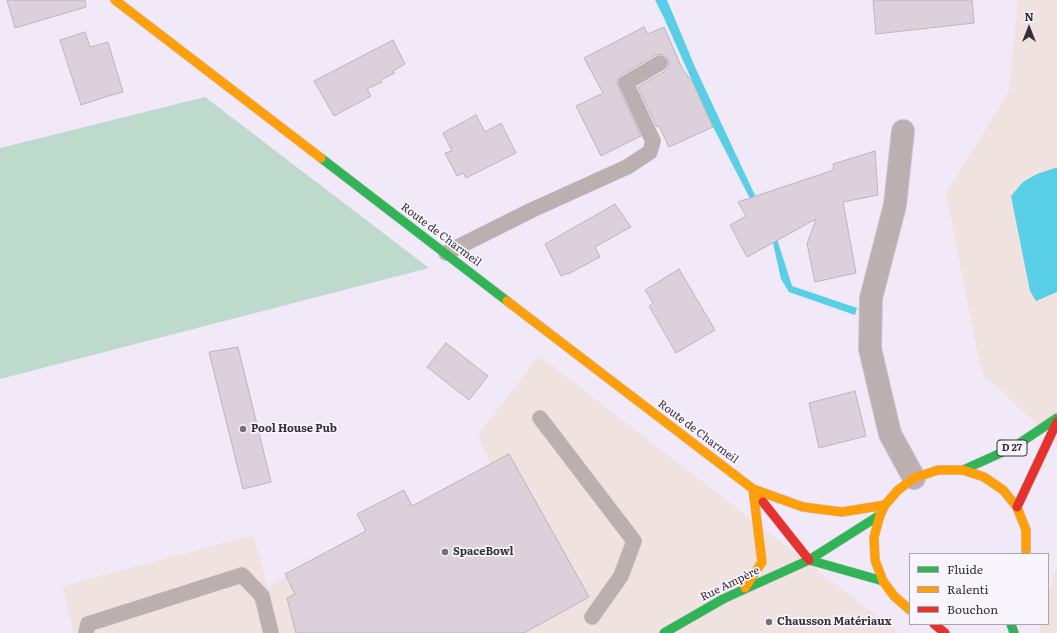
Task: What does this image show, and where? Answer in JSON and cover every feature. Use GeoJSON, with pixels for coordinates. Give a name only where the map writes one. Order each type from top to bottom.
{"type":"FeatureCollection","features":[{"type":"Feature","properties":{"kind":"main road","name":"Route de Charmeil"},"geometry":{"type":"LineString","coordinates":[[115,0],[753,489],[809,560]]}},
{"type":"Feature","properties":{"kind":"main road","name":"D 27"},"geometry":{"type":"LineString","coordinates":[[963,470],[1014,447],[1057,418]]}},
{"type":"Feature","properties":{"kind":"main road","name":"D 27"},"geometry":{"type":"LineString","coordinates":[[1017,507],[1057,422]]}},
{"type":"Feature","properties":{"kind":"main road"},"geometry":{"type":"LineString","coordinates":[[909,609],[894,596],[883,581],[875,560],[874,537],[880,515],[885,505],[898,490],[914,478],[938,470],[963,470],[984,477],[997,485],[1017,507],[1026,530],[1026,553]]}},
{"type":"Feature","properties":{"kind":"main road","name":"Route de Charmeil"},"geometry":{"type":"LineString","coordinates":[[753,489],[803,507],[842,512],[885,505]]}},
{"type":"Feature","properties":{"kind":"main road"},"geometry":{"type":"LineString","coordinates":[[745,588],[762,562],[753,489]]}},
{"type":"Feature","properties":{"kind":"main road","name":"Rue Ampère"},"geometry":{"type":"LineString","coordinates":[[664,633],[723,599],[809,560],[880,515]]}},
{"type":"Feature","properties":{"kind":"main road"},"geometry":{"type":"LineString","coordinates":[[809,560],[883,581]]}},
{"type":"Feature","properties":{"kind":"main road"},"geometry":{"type":"LineString","coordinates":[[935,625],[945,633]]}},
{"type":"Feature","properties":{"kind":"street"},"geometry":{"type":"LineString","coordinates":[[903,131],[895,205],[871,298],[870,349],[890,434],[914,478]]}},
{"type":"Feature","properties":{"kind":"lane"},"geometry":{"type":"LineString","coordinates":[[446,253],[532,210],[627,167],[650,152],[653,141],[626,83],[660,63]]}},
{"type":"Feature","properties":{"kind":"lane"},"geometry":{"type":"LineString","coordinates":[[540,418],[634,541],[621,576],[592,617]]}},
{"type":"Feature","properties":{"kind":"lane"},"geometry":{"type":"LineString","coordinates":[[86,633],[88,624],[242,575],[262,596],[271,633]]}},
{"type":"Feature","properties":{"kind":"shaded area"},"geometry":{"type":"Polygon","coordinates":[[[1018,0],[1057,0],[1057,443],[994,384],[985,378],[980,366],[946,193],[1009,91],[1018,0]]]}},
{"type":"Feature","properties":{"kind":"shaded area"},"geometry":{"type":"Polygon","coordinates":[[[539,356],[899,633],[73,633],[63,586],[253,535],[268,587],[490,464],[478,435],[539,356]]]}},
{"type":"Feature","properties":{"kind":"shaded area"},"geometry":{"type":"Polygon","coordinates":[[[1057,566],[1057,633],[1040,633],[1040,625],[1049,625],[1049,590],[1057,566]]]}},
{"type":"Feature","properties":{"kind":"green space"},"geometry":{"type":"Polygon","coordinates":[[[205,97],[429,268],[0,379],[0,148],[205,97]]]}},
{"type":"Feature","properties":{"kind":"water"},"geometry":{"type":"Polygon","coordinates":[[[655,0],[667,0],[695,67],[760,206],[776,236],[792,286],[857,308],[855,315],[789,292],[781,279],[773,243],[711,123],[655,0]]]}},
{"type":"Feature","properties":{"kind":"water"},"geometry":{"type":"Polygon","coordinates":[[[1057,168],[1057,292],[1036,301],[1030,291],[1011,196],[1023,182],[1037,174],[1057,168]]]}},
{"type":"Feature","properties":{"kind":"building"},"geometry":{"type":"Polygon","coordinates":[[[7,0],[85,0],[86,7],[15,28],[7,0]]]}},
{"type":"Feature","properties":{"kind":"building"},"geometry":{"type":"Polygon","coordinates":[[[874,0],[972,0],[974,23],[876,34],[874,0]]]}},
{"type":"Feature","properties":{"kind":"building"},"geometry":{"type":"Polygon","coordinates":[[[644,27],[648,34],[664,27],[682,68],[693,83],[713,127],[669,147],[659,126],[657,127],[638,87],[668,68],[668,58],[660,54],[655,55],[621,75],[617,82],[641,136],[601,156],[576,106],[603,93],[584,58],[644,27]]]}},
{"type":"Feature","properties":{"kind":"building"},"geometry":{"type":"Polygon","coordinates":[[[85,32],[90,47],[108,42],[123,92],[81,105],[60,40],[85,32]]]}},
{"type":"Feature","properties":{"kind":"building"},"geometry":{"type":"Polygon","coordinates":[[[393,40],[405,64],[393,71],[395,73],[381,80],[382,82],[367,89],[371,96],[334,116],[314,81],[393,40]]]}},
{"type":"Feature","properties":{"kind":"building"},"geometry":{"type":"Polygon","coordinates":[[[476,115],[485,132],[501,123],[516,153],[466,178],[463,173],[457,176],[445,153],[452,151],[443,133],[476,115]]]}},
{"type":"Feature","properties":{"kind":"building"},"geometry":{"type":"Polygon","coordinates":[[[875,151],[878,195],[843,202],[856,273],[815,282],[807,244],[816,219],[747,257],[730,225],[746,216],[738,202],[834,170],[833,164],[875,151]]]}},
{"type":"Feature","properties":{"kind":"building"},"geometry":{"type":"Polygon","coordinates":[[[615,204],[631,227],[595,247],[600,257],[568,274],[561,276],[545,244],[615,204]]]}},
{"type":"Feature","properties":{"kind":"building"},"geometry":{"type":"Polygon","coordinates":[[[679,269],[715,330],[676,353],[649,306],[653,303],[645,290],[679,269]]]}},
{"type":"Feature","properties":{"kind":"building"},"geometry":{"type":"Polygon","coordinates":[[[446,343],[488,376],[469,400],[427,367],[446,343]]]}},
{"type":"Feature","properties":{"kind":"building","name":"Pool House Pub"},"geometry":{"type":"Polygon","coordinates":[[[238,347],[271,482],[243,489],[209,352],[238,347]]]}},
{"type":"Feature","properties":{"kind":"building"},"geometry":{"type":"Polygon","coordinates":[[[855,391],[866,436],[819,448],[809,403],[855,391]]]}},
{"type":"Feature","properties":{"kind":"building","name":"SpaceBowl"},"geometry":{"type":"Polygon","coordinates":[[[509,454],[589,597],[524,633],[296,633],[287,598],[295,594],[285,574],[366,531],[357,514],[404,490],[412,506],[509,454]]]}},
{"type":"Feature","properties":{"kind":"traffic: fast"},"geometry":{"type":"LineString","coordinates":[[321,158],[507,301]]}},
{"type":"Feature","properties":{"kind":"traffic: fast"},"geometry":{"type":"LineString","coordinates":[[963,470],[1014,447],[1057,418]]}},
{"type":"Feature","properties":{"kind":"traffic: fast"},"geometry":{"type":"LineString","coordinates":[[664,633],[723,599],[809,560],[880,515]]}},
{"type":"Feature","properties":{"kind":"traffic: fast"},"geometry":{"type":"LineString","coordinates":[[809,560],[883,581]]}},
{"type":"Feature","properties":{"kind":"traffic: fast"},"geometry":{"type":"LineString","coordinates":[[1011,625],[1014,633]]}},
{"type":"Feature","properties":{"kind":"traffic: slow"},"geometry":{"type":"LineString","coordinates":[[115,0],[321,158]]}},
{"type":"Feature","properties":{"kind":"traffic: slow"},"geometry":{"type":"LineString","coordinates":[[507,301],[753,489],[763,502]]}},
{"type":"Feature","properties":{"kind":"traffic: slow"},"geometry":{"type":"LineString","coordinates":[[909,609],[894,596],[883,581],[875,560],[874,537],[880,515],[885,505],[898,490],[914,478],[938,470],[963,470],[984,477],[1003,490],[1017,507],[1026,530],[1026,553]]}},
{"type":"Feature","properties":{"kind":"traffic: slow"},"geometry":{"type":"LineString","coordinates":[[753,489],[803,507],[842,512],[885,505]]}},
{"type":"Feature","properties":{"kind":"traffic: slow"},"geometry":{"type":"LineString","coordinates":[[745,588],[762,562],[753,489]]}},
{"type":"Feature","properties":{"kind":"traffic: jam"},"geometry":{"type":"LineString","coordinates":[[1017,507],[1057,422]]}},
{"type":"Feature","properties":{"kind":"traffic: jam"},"geometry":{"type":"LineString","coordinates":[[763,502],[809,560]]}},
{"type":"Feature","properties":{"kind":"traffic: jam"},"geometry":{"type":"LineString","coordinates":[[935,625],[945,633]]}},
{"type":"Feature","properties":{"kind":"place","name":"Pool House Pub"},"geometry":{"type":"Point","coordinates":[243,429]}},
{"type":"Feature","properties":{"kind":"place","name":"SpaceBowl"},"geometry":{"type":"Point","coordinates":[445,552]}},
{"type":"Feature","properties":{"kind":"place","name":"Chausson Matériaux"},"geometry":{"type":"Point","coordinates":[769,622]}}]}
